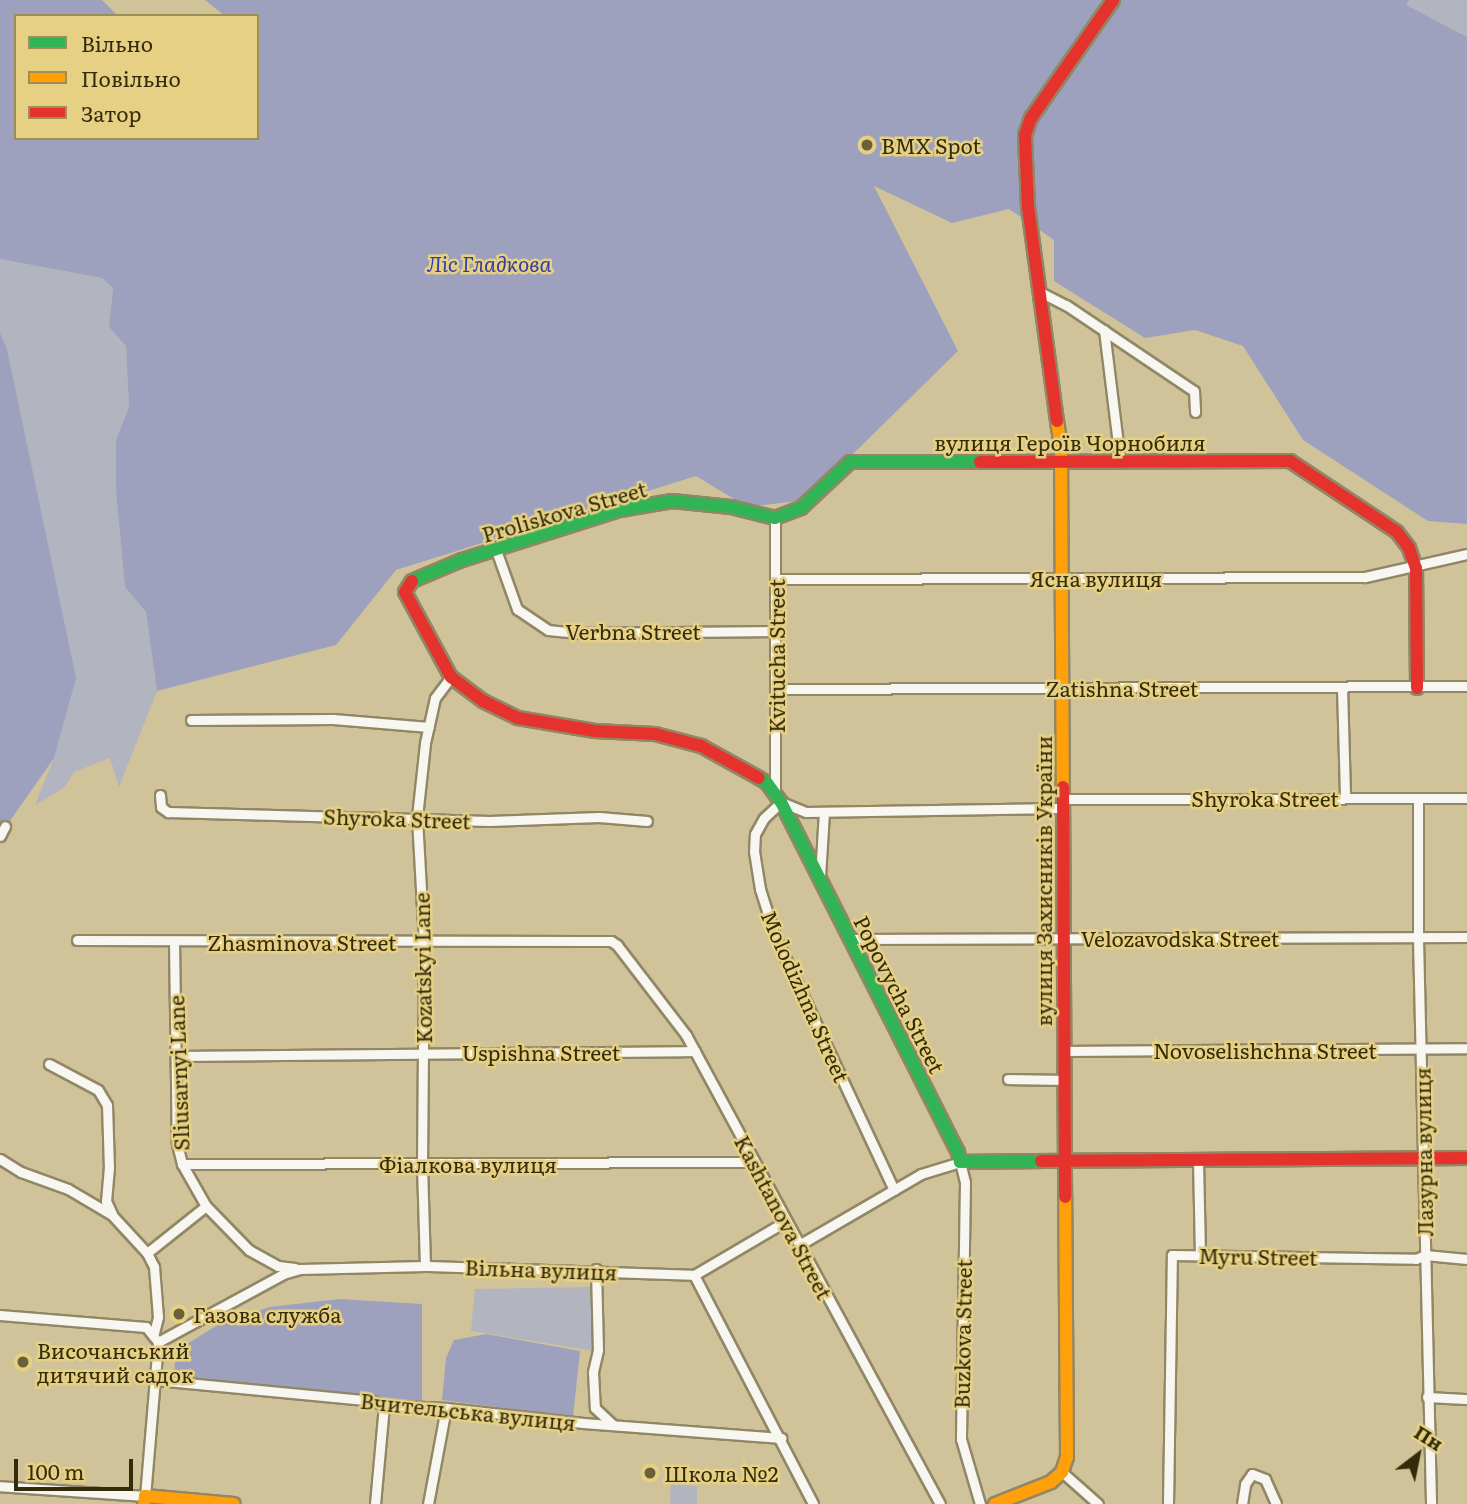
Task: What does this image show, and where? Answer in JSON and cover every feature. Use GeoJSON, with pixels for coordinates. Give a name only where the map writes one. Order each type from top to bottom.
{"type":"FeatureCollection","features":[{"type":"Feature","properties":{"kind":"street","name":"вулиця Захисників України"},"geometry":{"type":"LineString","coordinates":[[1062,1472],[1068,1457],[1062,939],[1061,462],[1028,207],[1025,135],[1031,118],[1113,0]]}},
{"type":"Feature","properties":{"kind":"street"},"geometry":{"type":"LineString","coordinates":[[1040,292],[1104,330],[1194,391],[1195,412]]}},
{"type":"Feature","properties":{"kind":"street"},"geometry":{"type":"LineString","coordinates":[[1104,330],[1120,461]]}},
{"type":"Feature","properties":{"kind":"street","name":"вулиця Героїв Чорнобиля"},"geometry":{"type":"LineString","coordinates":[[775,518],[801,508],[850,462],[1290,461],[1397,532],[1409,548],[1416,568]]}},
{"type":"Feature","properties":{"kind":"street","name":"Proliskova Street"},"geometry":{"type":"LineString","coordinates":[[405,592],[408,583],[414,579],[620,510],[672,501],[731,507],[775,518]]}},
{"type":"Feature","properties":{"kind":"street","name":"Kvitucha Street"},"geometry":{"type":"LineString","coordinates":[[775,518],[778,798]]}},
{"type":"Feature","properties":{"kind":"street","name":"Verbna Street"},"geometry":{"type":"LineString","coordinates":[[496,551],[517,609],[548,630],[776,631]]}},
{"type":"Feature","properties":{"kind":"street","name":"Ясна вулиця"},"geometry":{"type":"LineString","coordinates":[[775,579],[1365,578],[1467,554]]}},
{"type":"Feature","properties":{"kind":"street"},"geometry":{"type":"LineString","coordinates":[[1416,568],[1417,688]]}},
{"type":"Feature","properties":{"kind":"street","name":"Popovycha Street"},"geometry":{"type":"LineString","coordinates":[[405,592],[451,677],[483,701],[518,718],[595,731],[654,734],[701,746],[767,783],[778,798],[851,939],[958,1152],[960,1162]]}},
{"type":"Feature","properties":{"kind":"street","name":"Kozatskyi Lane"},"geometry":{"type":"LineString","coordinates":[[425,1266],[422,1164],[424,943],[417,817],[435,698],[451,677]]}},
{"type":"Feature","properties":{"kind":"street","name":"Zatishna Street"},"geometry":{"type":"LineString","coordinates":[[777,689],[1467,686]]}},
{"type":"Feature","properties":{"kind":"street"},"geometry":{"type":"LineString","coordinates":[[1342,687],[1345,797]]}},
{"type":"Feature","properties":{"kind":"street"},"geometry":{"type":"LineString","coordinates":[[191,720],[333,719],[429,727]]}},
{"type":"Feature","properties":{"kind":"street","name":"Shyroka Street"},"geometry":{"type":"LineString","coordinates":[[160,795],[161,807],[168,812],[489,821],[599,817],[647,821]]}},
{"type":"Feature","properties":{"kind":"street","name":"Shyroka Street"},"geometry":{"type":"LineString","coordinates":[[778,798],[806,812],[1345,797],[1418,800],[1467,798]]}},
{"type":"Feature","properties":{"kind":"street","name":"Molodizhna Street"},"geometry":{"type":"LineString","coordinates":[[778,798],[755,834],[754,852],[760,889],[775,936],[894,1190]]}},
{"type":"Feature","properties":{"kind":"street","name":"Лазурна вулиця"},"geometry":{"type":"LineString","coordinates":[[1418,800],[1420,1049],[1431,1504]]}},
{"type":"Feature","properties":{"kind":"street"},"geometry":{"type":"LineString","coordinates":[[820,879],[824,812]]}},
{"type":"Feature","properties":{"kind":"street"},"geometry":{"type":"LineString","coordinates":[[0,836],[5,827]]}},
{"type":"Feature","properties":{"kind":"street","name":"Velozavodska Street"},"geometry":{"type":"LineString","coordinates":[[851,939],[1467,937]]}},
{"type":"Feature","properties":{"kind":"street","name":"Zhasminova Street"},"geometry":{"type":"LineString","coordinates":[[77,940],[424,943],[611,941]]}},
{"type":"Feature","properties":{"kind":"street","name":"Kashtanova Street"},"geometry":{"type":"LineString","coordinates":[[611,941],[687,1035],[940,1504]]}},
{"type":"Feature","properties":{"kind":"street","name":"Sliusarnyi Lane"},"geometry":{"type":"LineString","coordinates":[[174,942],[177,1143],[182,1164],[206,1206],[249,1250],[278,1266],[300,1269]]}},
{"type":"Feature","properties":{"kind":"street","name":"Novoselishchna Street"},"geometry":{"type":"LineString","coordinates":[[1063,1051],[1467,1048]]}},
{"type":"Feature","properties":{"kind":"street","name":"Uspishna Street"},"geometry":{"type":"LineString","coordinates":[[177,1056],[695,1051]]}},
{"type":"Feature","properties":{"kind":"street"},"geometry":{"type":"LineString","coordinates":[[49,1064],[98,1090],[107,1105],[109,1167],[106,1202],[112,1215]]}},
{"type":"Feature","properties":{"kind":"street"},"geometry":{"type":"LineString","coordinates":[[1009,1079],[1063,1080]]}},
{"type":"Feature","properties":{"kind":"street"},"geometry":{"type":"LineString","coordinates":[[799,1245],[921,1174],[960,1162],[1467,1158]]}},
{"type":"Feature","properties":{"kind":"street"},"geometry":{"type":"LineString","coordinates":[[0,1159],[21,1172],[68,1189],[112,1215],[147,1252],[154,1267],[158,1317],[156,1380],[145,1500]]}},
{"type":"Feature","properties":{"kind":"street"},"geometry":{"type":"LineString","coordinates":[[1198,1160],[1200,1254]]}},
{"type":"Feature","properties":{"kind":"street","name":"Фіалкова вулиця"},"geometry":{"type":"LineString","coordinates":[[182,1164],[754,1162]]}},
{"type":"Feature","properties":{"kind":"street","name":"Buzkova Street"},"geometry":{"type":"LineString","coordinates":[[960,1162],[964,1182],[961,1439],[980,1504]]}},
{"type":"Feature","properties":{"kind":"street"},"geometry":{"type":"LineString","coordinates":[[147,1252],[206,1206]]}},
{"type":"Feature","properties":{"kind":"street"},"geometry":{"type":"LineString","coordinates":[[786,1222],[694,1275],[813,1504]]}},
{"type":"Feature","properties":{"kind":"street","name":"Myru Street"},"geometry":{"type":"LineString","coordinates":[[1168,1504],[1172,1255],[1416,1259],[1425,1255],[1467,1259]]}},
{"type":"Feature","properties":{"kind":"street","name":"Вільна вулиця"},"geometry":{"type":"LineString","coordinates":[[156,1338],[283,1274],[300,1269],[425,1266],[596,1269],[694,1275]]}},
{"type":"Feature","properties":{"kind":"street"},"geometry":{"type":"LineString","coordinates":[[596,1269],[598,1350],[593,1372],[595,1408],[612,1424]]}},
{"type":"Feature","properties":{"kind":"street"},"geometry":{"type":"LineString","coordinates":[[0,1315],[133,1325],[146,1327],[156,1338]]}},
{"type":"Feature","properties":{"kind":"street","name":"Вчительська вулиця"},"geometry":{"type":"LineString","coordinates":[[156,1380],[373,1401],[384,1405],[446,1408],[781,1438]]}},
{"type":"Feature","properties":{"kind":"street"},"geometry":{"type":"LineString","coordinates":[[1427,1397],[1467,1399]]}},
{"type":"Feature","properties":{"kind":"street"},"geometry":{"type":"LineString","coordinates":[[375,1504],[384,1405]]}},
{"type":"Feature","properties":{"kind":"street"},"geometry":{"type":"LineString","coordinates":[[428,1504],[446,1408]]}},
{"type":"Feature","properties":{"kind":"street"},"geometry":{"type":"LineString","coordinates":[[995,1504],[1051,1482],[1062,1472],[1098,1504]]}},
{"type":"Feature","properties":{"kind":"street"},"geometry":{"type":"LineString","coordinates":[[1242,1504],[1245,1484],[1252,1474],[1265,1479],[1276,1504]]}},
{"type":"Feature","properties":{"kind":"street"},"geometry":{"type":"LineString","coordinates":[[0,1486],[145,1500],[234,1504]]}},
{"type":"Feature","properties":{"kind":"shaded area"},"geometry":{"type":"Polygon","coordinates":[[[1409,0],[1467,0],[1467,37],[1405,5],[1409,0]]]}},
{"type":"Feature","properties":{"kind":"shaded area"},"geometry":{"type":"Polygon","coordinates":[[[0,259],[102,278],[113,288],[109,327],[126,346],[129,407],[116,440],[116,491],[125,587],[146,612],[157,691],[119,787],[110,758],[74,772],[65,787],[35,805],[54,758],[75,678],[7,349],[0,332],[0,259]]]}},
{"type":"Feature","properties":{"kind":"shaded area"},"geometry":{"type":"Polygon","coordinates":[[[590,1287],[594,1351],[471,1331],[475,1289],[590,1287]]]}},
{"type":"Feature","properties":{"kind":"shaded area"},"geometry":{"type":"Polygon","coordinates":[[[671,1483],[697,1486],[697,1504],[670,1504],[671,1483]]]}},
{"type":"Feature","properties":{"kind":"green space","name":"Ліс Гладкова"},"geometry":{"type":"Polygon","coordinates":[[[0,0],[102,0],[116,14],[14,14],[14,140],[259,140],[259,14],[222,14],[205,0],[1409,0],[1406,5],[1467,37],[1467,524],[1428,521],[1303,440],[1243,346],[1195,330],[1145,338],[1054,281],[1054,240],[1009,209],[952,223],[874,186],[958,351],[806,500],[747,507],[696,476],[396,570],[336,645],[157,691],[146,612],[125,587],[116,491],[116,440],[129,407],[126,346],[109,327],[113,288],[102,278],[0,259],[0,0]]]}},
{"type":"Feature","properties":{"kind":"green space"},"geometry":{"type":"Polygon","coordinates":[[[0,332],[7,349],[76,678],[54,758],[5,828],[0,824],[0,332]]]}},
{"type":"Feature","properties":{"kind":"green space"},"geometry":{"type":"Polygon","coordinates":[[[340,1299],[422,1304],[422,1403],[173,1378],[177,1350],[221,1323],[270,1307],[340,1299]]]}},
{"type":"Feature","properties":{"kind":"green space"},"geometry":{"type":"Polygon","coordinates":[[[486,1334],[580,1351],[573,1417],[442,1400],[446,1358],[454,1340],[486,1334]]]}},
{"type":"Feature","properties":{"kind":"traffic: fast"},"geometry":{"type":"LineString","coordinates":[[412,581],[462,560],[620,510],[672,501],[731,507],[775,518],[801,508],[850,462],[980,462]]}},
{"type":"Feature","properties":{"kind":"traffic: fast"},"geometry":{"type":"LineString","coordinates":[[759,778],[767,783],[781,802],[958,1152],[960,1162],[1041,1161]]}},
{"type":"Feature","properties":{"kind":"traffic: slow"},"geometry":{"type":"LineString","coordinates":[[1057,421],[1061,447],[1063,787]]}},
{"type":"Feature","properties":{"kind":"traffic: slow"},"geometry":{"type":"LineString","coordinates":[[995,1504],[1051,1482],[1062,1472],[1067,1457],[1065,1197]]}},
{"type":"Feature","properties":{"kind":"traffic: slow"},"geometry":{"type":"LineString","coordinates":[[144,1504],[145,1496],[234,1504]]}},
{"type":"Feature","properties":{"kind":"traffic: jam"},"geometry":{"type":"LineString","coordinates":[[1057,421],[1028,207],[1025,135],[1031,118],[1113,0]]}},
{"type":"Feature","properties":{"kind":"traffic: jam"},"geometry":{"type":"LineString","coordinates":[[980,462],[1290,461],[1397,532],[1409,548],[1416,568],[1417,688]]}},
{"type":"Feature","properties":{"kind":"traffic: jam"},"geometry":{"type":"LineString","coordinates":[[412,581],[405,592],[451,677],[483,701],[518,718],[595,731],[655,734],[701,746],[759,778]]}},
{"type":"Feature","properties":{"kind":"traffic: jam"},"geometry":{"type":"LineString","coordinates":[[1063,787],[1065,1197]]}},
{"type":"Feature","properties":{"kind":"traffic: jam"},"geometry":{"type":"LineString","coordinates":[[1041,1161],[1467,1158]]}},
{"type":"Feature","properties":{"kind":"place","name":"BMX Spot"},"geometry":{"type":"Point","coordinates":[867,145]}},
{"type":"Feature","properties":{"kind":"place","name":"Газова служба"},"geometry":{"type":"Point","coordinates":[179,1314]}},
{"type":"Feature","properties":{"kind":"place","name":"Височанський дитячий садок"},"geometry":{"type":"Point","coordinates":[23,1362]}},
{"type":"Feature","properties":{"kind":"place","name":"Школа №2"},"geometry":{"type":"Point","coordinates":[650,1473]}}]}
